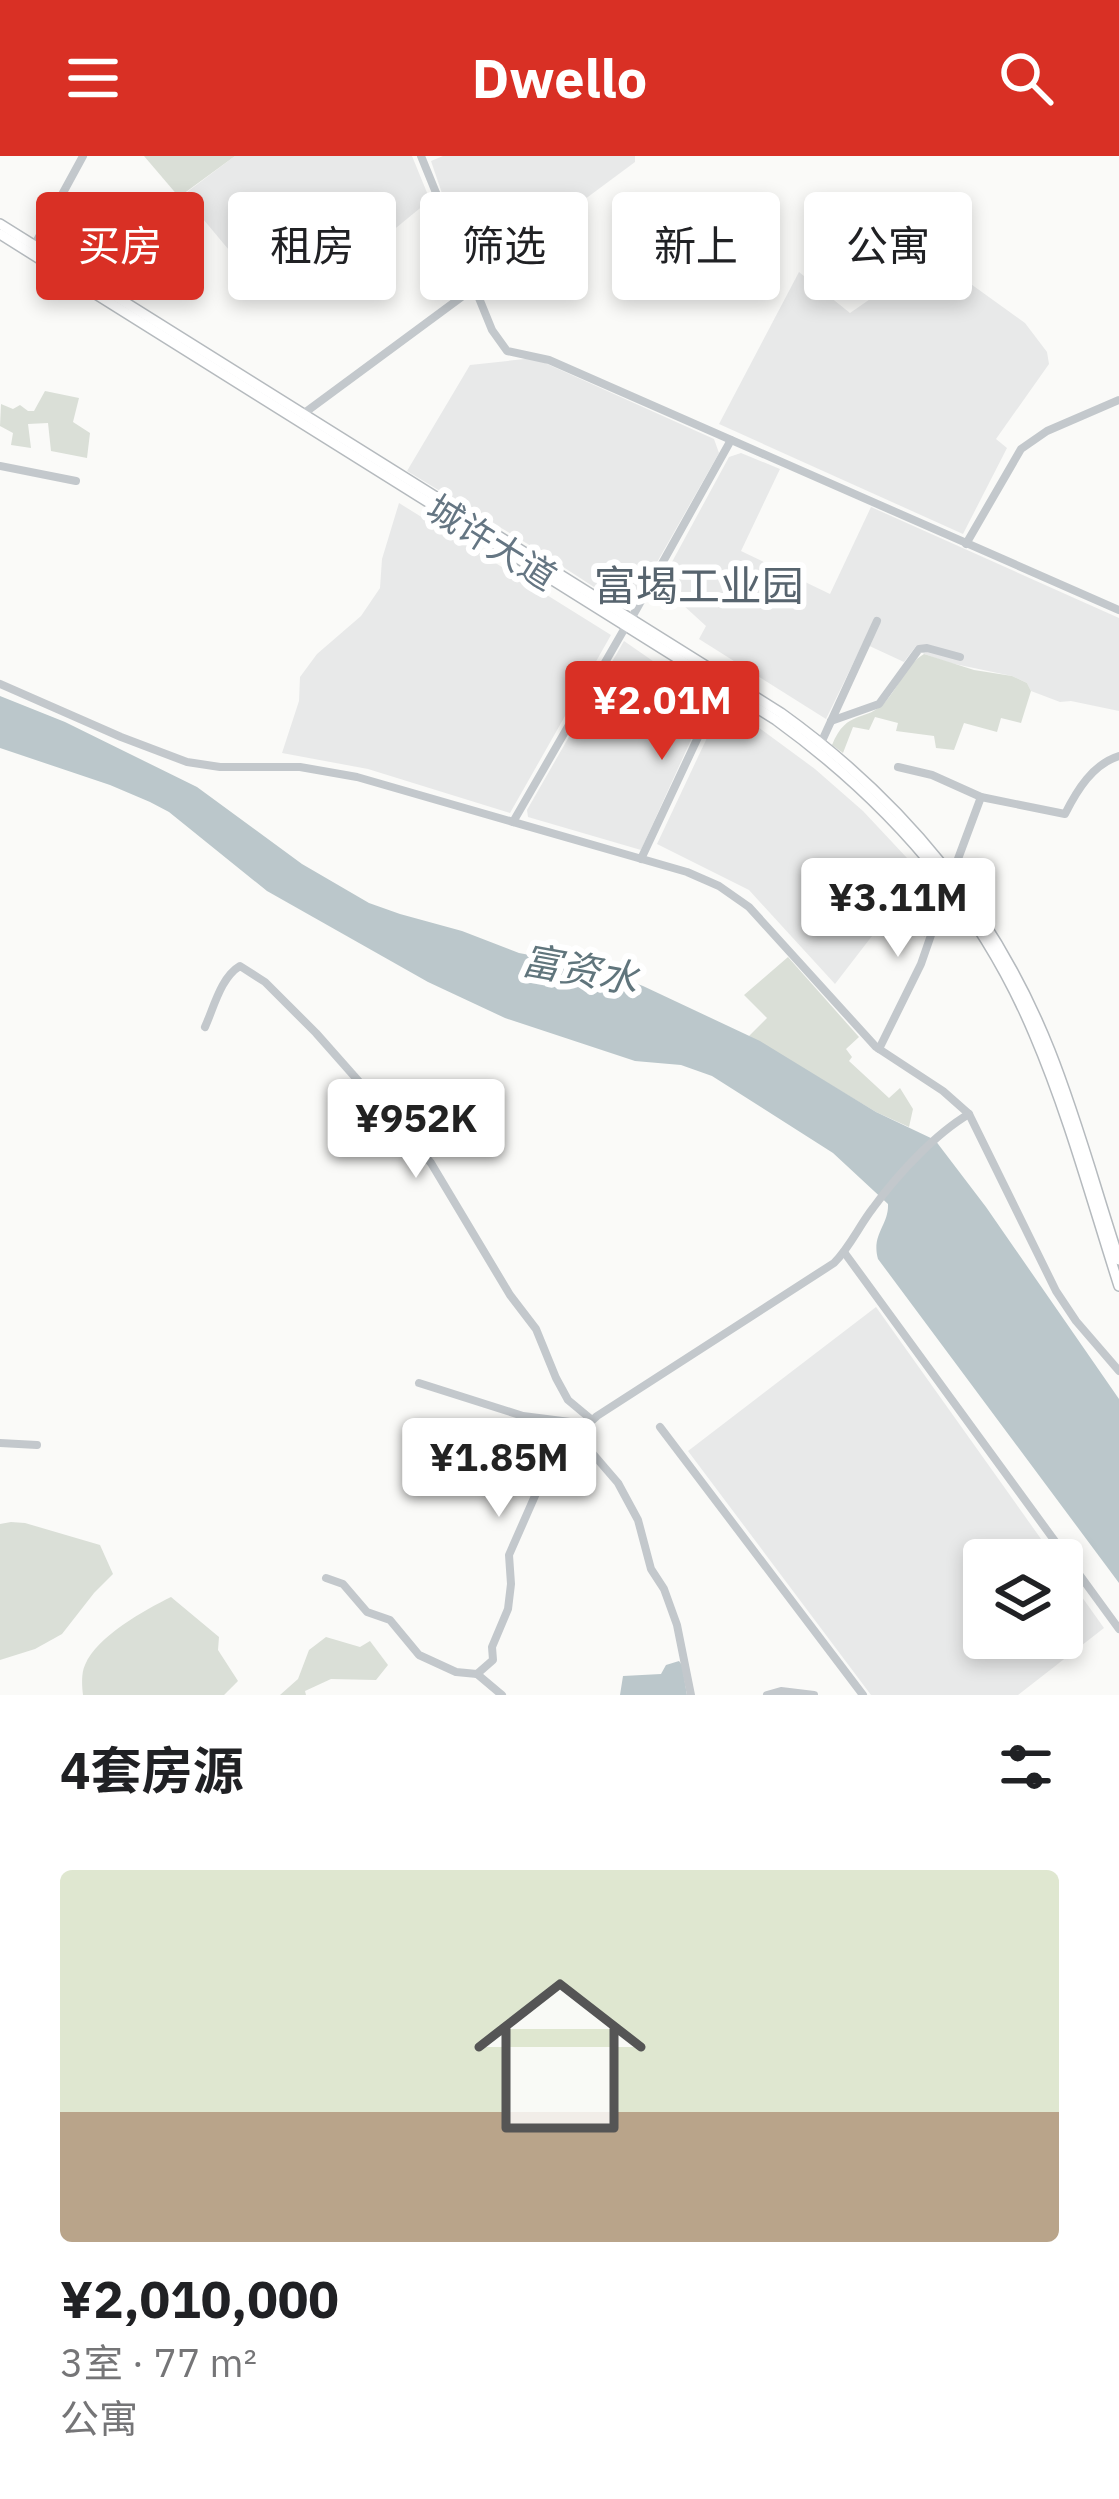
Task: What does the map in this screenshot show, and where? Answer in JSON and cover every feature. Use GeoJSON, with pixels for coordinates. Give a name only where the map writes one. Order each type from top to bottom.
{"type":"FeatureCollection","features":[{"type":"Feature","properties":{"kind":"main road","name":"城许大道"},"geometry":{"type":"LineString","coordinates":[[0,224],[629,623],[788,728],[856,783],[950,880],[996,956],[1033,1032],[1063,1110],[1119,1286]]}},
{"type":"Feature","properties":{"kind":"main road","name":"城许大道"},"geometry":{"type":"LineString","coordinates":[[0,234],[781,713],[896,810],[1010,964],[1062,1081],[1119,1260]]}},
{"type":"Feature","properties":{"kind":"street"},"geometry":{"type":"LineString","coordinates":[[34,246],[83,156]]}},
{"type":"Feature","properties":{"kind":"street"},"geometry":{"type":"LineString","coordinates":[[421,156],[436,192]]}},
{"type":"Feature","properties":{"kind":"street"},"geometry":{"type":"LineString","coordinates":[[303,413],[457,300]]}},
{"type":"Feature","properties":{"kind":"street"},"geometry":{"type":"LineString","coordinates":[[480,300],[497,339],[507,350],[549,359],[1119,610]]}},
{"type":"Feature","properties":{"kind":"street"},"geometry":{"type":"LineString","coordinates":[[966,544],[1021,449],[1047,431],[1119,400]]}},
{"type":"Feature","properties":{"kind":"street"},"geometry":{"type":"LineString","coordinates":[[513,822],[731,440]]}},
{"type":"Feature","properties":{"kind":"street"},"geometry":{"type":"LineString","coordinates":[[0,466],[76,482]]}},
{"type":"Feature","properties":{"kind":"street"},"geometry":{"type":"LineString","coordinates":[[821,743],[878,621]]}},
{"type":"Feature","properties":{"kind":"street"},"geometry":{"type":"LineString","coordinates":[[832,721],[879,704],[919,650],[960,657]]}},
{"type":"Feature","properties":{"kind":"street"},"geometry":{"type":"LineString","coordinates":[[0,684],[187,762],[220,767],[289,766],[379,782],[698,876],[737,898],[879,1048],[944,1091],[969,1114],[1056,1291],[1119,1370]]}},
{"type":"Feature","properties":{"kind":"street"},"geometry":{"type":"LineString","coordinates":[[641,859],[722,686]]}},
{"type":"Feature","properties":{"kind":"street"},"geometry":{"type":"LineString","coordinates":[[898,767],[932,775],[981,796],[1065,814],[1074,795],[1100,765],[1119,756]]}},
{"type":"Feature","properties":{"kind":"street"},"geometry":{"type":"LineString","coordinates":[[879,1048],[920,964],[981,796]]}},
{"type":"Feature","properties":{"kind":"street"},"geometry":{"type":"LineString","coordinates":[[205,1027],[226,980],[240,966],[265,982],[335,1052],[431,1163],[510,1295],[536,1329],[569,1402],[588,1424],[587,1447],[618,1484],[638,1520],[651,1569],[677,1625],[691,1695]]}},
{"type":"Feature","properties":{"kind":"street"},"geometry":{"type":"LineString","coordinates":[[477,1675],[493,1660],[492,1647],[508,1609],[509,1556],[552,1456],[588,1424],[820,1272],[844,1252],[879,1199],[936,1139],[969,1114]]}},
{"type":"Feature","properties":{"kind":"street"},"geometry":{"type":"LineString","coordinates":[[844,1252],[1119,1629]]}},
{"type":"Feature","properties":{"kind":"street"},"geometry":{"type":"LineString","coordinates":[[419,1383],[523,1416],[588,1424]]}},
{"type":"Feature","properties":{"kind":"street"},"geometry":{"type":"LineString","coordinates":[[659,1427],[862,1695]]}},
{"type":"Feature","properties":{"kind":"street"},"geometry":{"type":"LineString","coordinates":[[0,1443],[37,1445]]}},
{"type":"Feature","properties":{"kind":"street"},"geometry":{"type":"LineString","coordinates":[[326,1578],[343,1584],[367,1612],[390,1620],[419,1655],[456,1672],[477,1675],[502,1695]]}},
{"type":"Feature","properties":{"kind":"street"},"geometry":{"type":"LineString","coordinates":[[767,1695],[781,1691],[814,1695]]}},
{"type":"Feature","properties":{"kind":"shaded area"},"geometry":{"type":"Polygon","coordinates":[[[144,156],[235,156],[186,192],[175,192],[144,156]]]}},
{"type":"Feature","properties":{"kind":"shaded area"},"geometry":{"type":"Polygon","coordinates":[[[235,156],[412,156],[427,192],[420,192],[420,208],[396,228],[396,192],[228,192],[228,249],[204,220],[204,192],[187,192],[235,156]]]}},
{"type":"Feature","properties":{"kind":"shaded area"},"geometry":{"type":"Polygon","coordinates":[[[443,156],[635,156],[635,162],[588,197],[588,192],[442,192],[431,161],[443,156]]]}},
{"type":"Feature","properties":{"kind":"shaded area"},"geometry":{"type":"Polygon","coordinates":[[[799,272],[804,276],[804,300],[834,300],[850,313],[869,300],[972,300],[972,285],[1025,323],[1047,352],[1049,364],[996,439],[1007,448],[963,534],[719,424],[799,272]]]}},
{"type":"Feature","properties":{"kind":"shaded area"},"geometry":{"type":"Polygon","coordinates":[[[534,358],[714,439],[719,453],[639,594],[624,602],[617,602],[407,471],[470,365],[534,358]]]}},
{"type":"Feature","properties":{"kind":"shaded area"},"geometry":{"type":"Polygon","coordinates":[[[45,391],[79,398],[73,422],[90,433],[87,458],[51,451],[48,423],[28,424],[31,448],[11,445],[13,433],[0,426],[1,404],[34,411],[45,391]]]}},
{"type":"Feature","properties":{"kind":"shaded area"},"geometry":{"type":"Polygon","coordinates":[[[741,453],[780,469],[741,551],[830,594],[871,507],[1119,618],[1119,711],[1060,702],[1031,691],[1027,683],[1012,676],[950,663],[916,646],[904,662],[863,643],[826,719],[699,639],[706,626],[660,584],[729,457],[741,453]]]}},
{"type":"Feature","properties":{"kind":"shaded area"},"geometry":{"type":"Polygon","coordinates":[[[399,503],[611,635],[510,813],[368,769],[282,753],[299,701],[300,677],[317,654],[361,616],[380,588],[382,559],[399,503]]]}},
{"type":"Feature","properties":{"kind":"shaded area"},"geometry":{"type":"Polygon","coordinates":[[[624,641],[709,700],[641,850],[528,817],[527,810],[624,641]]]}},
{"type":"Feature","properties":{"kind":"shaded area"},"geometry":{"type":"Polygon","coordinates":[[[924,654],[1027,683],[1031,691],[1021,723],[1001,718],[997,732],[964,723],[954,750],[936,748],[934,736],[896,731],[898,723],[875,717],[869,730],[853,727],[843,753],[832,745],[850,721],[885,702],[924,654]]]}},
{"type":"Feature","properties":{"kind":"shaded area"},"geometry":{"type":"Polygon","coordinates":[[[722,706],[815,769],[863,811],[922,874],[940,897],[925,937],[889,914],[835,984],[749,890],[657,844],[722,706]]]}},
{"type":"Feature","properties":{"kind":"shaded area"},"geometry":{"type":"Polygon","coordinates":[[[788,957],[859,1037],[846,1049],[852,1057],[849,1061],[889,1098],[900,1088],[913,1109],[909,1127],[749,1036],[767,1018],[744,995],[788,957]]]}},
{"type":"Feature","properties":{"kind":"shaded area"},"geometry":{"type":"Polygon","coordinates":[[[876,1307],[1041,1539],[963,1539],[963,1659],[1064,1659],[1018,1695],[871,1695],[688,1451],[876,1307]]]}},
{"type":"Feature","properties":{"kind":"shaded area"},"geometry":{"type":"Polygon","coordinates":[[[11,1522],[100,1545],[113,1574],[62,1634],[0,1660],[0,1524],[11,1522]]]}},
{"type":"Feature","properties":{"kind":"shaded area"},"geometry":{"type":"Polygon","coordinates":[[[171,1597],[219,1637],[218,1650],[238,1681],[224,1695],[83,1695],[84,1668],[91,1654],[123,1625],[171,1597]]]}},
{"type":"Feature","properties":{"kind":"shaded area"},"geometry":{"type":"Polygon","coordinates":[[[1083,1598],[1104,1628],[1083,1644],[1083,1598]]]}},
{"type":"Feature","properties":{"kind":"shaded area"},"geometry":{"type":"Polygon","coordinates":[[[326,1637],[360,1647],[370,1641],[388,1665],[376,1680],[331,1679],[305,1691],[306,1695],[280,1695],[298,1679],[309,1650],[326,1637]]]}},
{"type":"Feature","properties":{"kind":"water","name":"富资水"},"geometry":{"type":"Polygon","coordinates":[[[0,696],[65,722],[197,787],[302,864],[369,903],[519,953],[593,967],[643,986],[760,1041],[876,1112],[935,1140],[1119,1399],[1119,1583],[878,1259],[877,1243],[888,1204],[833,1153],[712,1076],[681,1065],[635,1061],[505,1018],[428,982],[267,891],[169,812],[110,785],[0,748],[0,696]]]}},
{"type":"Feature","properties":{"kind":"water"},"geometry":{"type":"Polygon","coordinates":[[[679,1661],[687,1695],[620,1695],[623,1676],[661,1674],[666,1665],[679,1661]]]}},
{"type":"Feature","properties":{"kind":"district","name":"富堨工业园"},"geometry":{"type":"Point","coordinates":[699,585]}}]}
